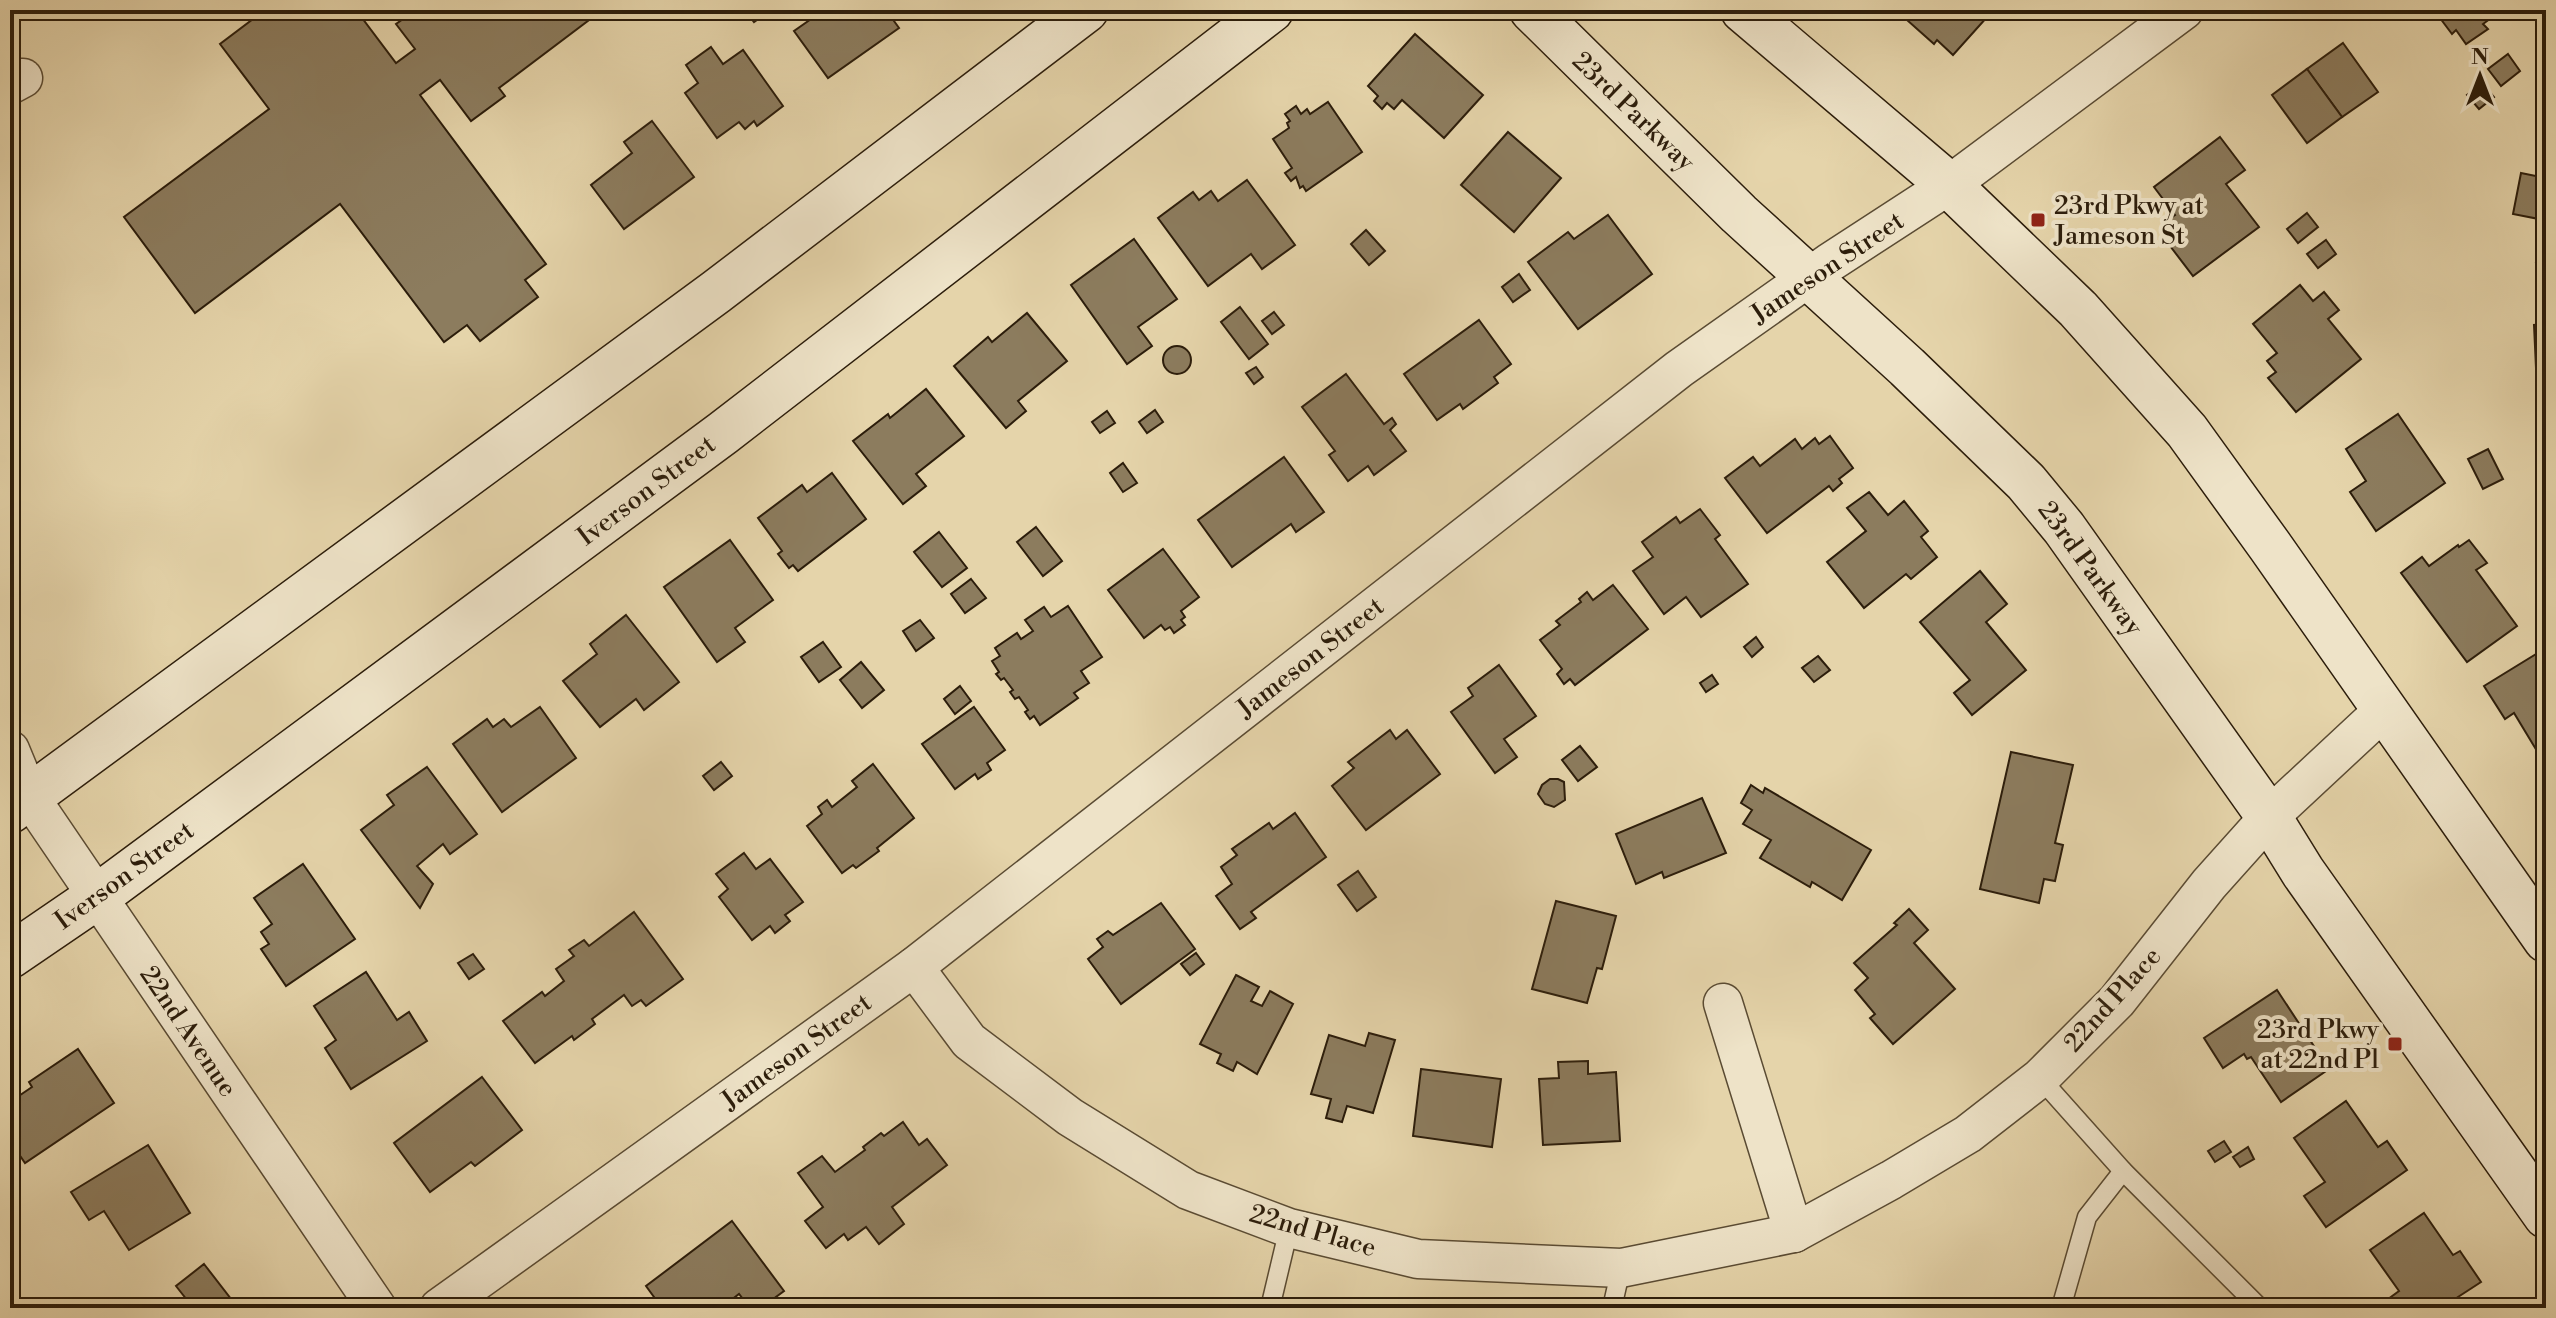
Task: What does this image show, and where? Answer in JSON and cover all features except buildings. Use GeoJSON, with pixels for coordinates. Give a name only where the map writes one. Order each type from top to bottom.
{"type":"FeatureCollection","features":[{"type":"Feature","properties":{"kind":"main road"},"geometry":{"type":"LineString","coordinates":[[20,803],[716,292],[1086,10]]}},
{"type":"Feature","properties":{"kind":"main road","name":"Iverson Street"},"geometry":{"type":"LineString","coordinates":[[10,956],[98,896],[723,433],[1271,10]]}},
{"type":"Feature","properties":{"kind":"main road","name":"23rd Parkway"},"geometry":{"type":"LineString","coordinates":[[1532,10],[1739,214],[1907,367],[2026,482],[2064,528],[2269,817],[2303,872],[2546,1216]]}},
{"type":"Feature","properties":{"kind":"main road"},"geometry":{"type":"LineString","coordinates":[[1743,10],[1949,185],[2078,309],[2187,431],[2546,940]]}},
{"type":"Feature","properties":{"kind":"street","name":"Jameson Street"},"geometry":{"type":"LineString","coordinates":[[439,1308],[914,967],[1679,369],[1809,277],[1949,185],[2184,10]]}},
{"type":"Feature","properties":{"kind":"street","name":"22nd Place"},"geometry":{"type":"LineString","coordinates":[[914,967],[969,1041],[1070,1117],[1188,1190],[1289,1228],[1418,1259],[1621,1268],[1794,1233],[1968,1134],[2040,1078],[2117,1001],[2209,884],[2269,817],[2384,710]]}},
{"type":"Feature","properties":{"kind":"street","name":"22nd Avenue"},"geometry":{"type":"LineString","coordinates":[[10,750],[20,803],[98,896],[377,1308]]}},
{"type":"Feature","properties":{"kind":"street"},"geometry":{"type":"LineString","coordinates":[[1723,1003],[1794,1233]]}},
{"type":"Feature","properties":{"kind":"lane"},"geometry":{"type":"LineString","coordinates":[[2040,1078],[2123,1171],[2260,1308]]}},
{"type":"Feature","properties":{"kind":"lane"},"geometry":{"type":"LineString","coordinates":[[2061,1308],[2087,1217],[2123,1171]]}},
{"type":"Feature","properties":{"kind":"lane"},"geometry":{"type":"LineString","coordinates":[[1270,1308],[1289,1228]]}},
{"type":"Feature","properties":{"kind":"lane"},"geometry":{"type":"LineString","coordinates":[[1612,1308],[1621,1268]]}},
{"type":"Feature","properties":{"kind":"place","name":"23rd Pkwy at Jameson St"},"geometry":{"type":"Point","coordinates":[2038,220]}},
{"type":"Feature","properties":{"kind":"place","name":"23rd Pkwy at 22nd Pl"},"geometry":{"type":"Point","coordinates":[2395,1044]}}]}
